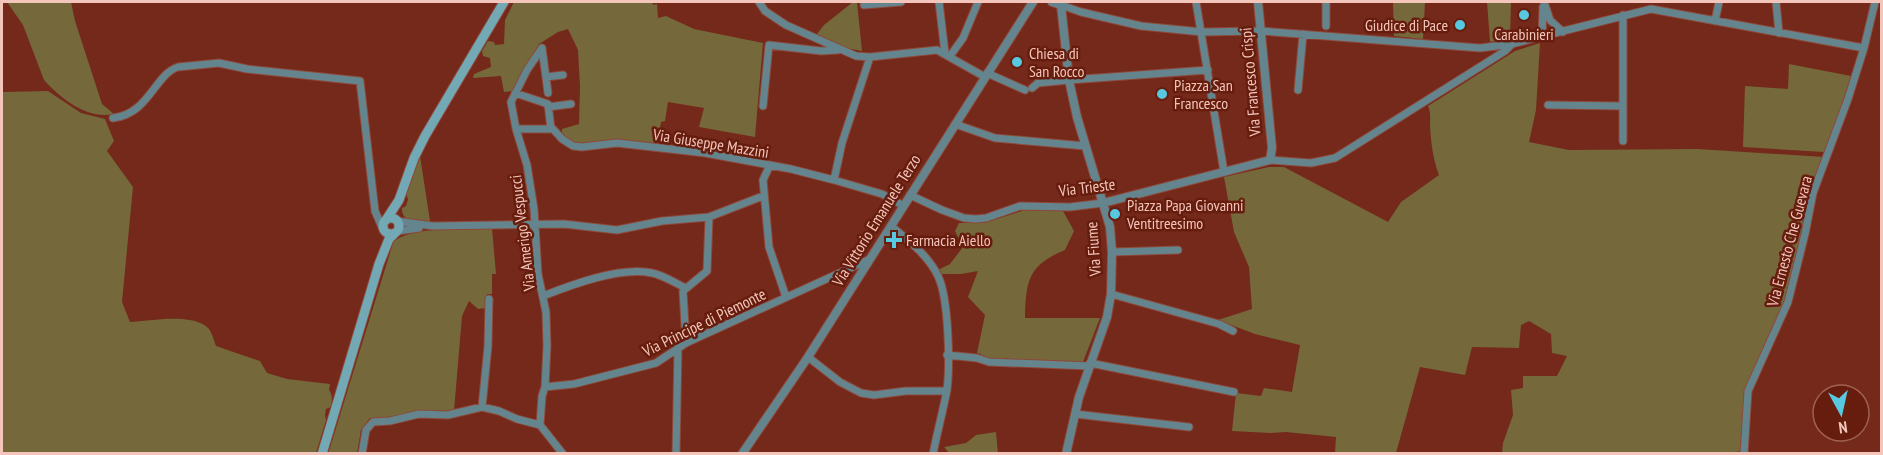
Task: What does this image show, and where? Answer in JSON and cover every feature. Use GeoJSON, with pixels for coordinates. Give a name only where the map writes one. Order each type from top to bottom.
{"type":"FeatureCollection","features":[{"type":"Feature","properties":{"kind":"main road"},"geometry":{"type":"LineString","coordinates":[[322,453],[389,239],[390,225],[414,158],[424,136],[504,2]]}},
{"type":"Feature","properties":{"kind":"street"},"geometry":{"type":"LineString","coordinates":[[759,2],[765,11],[786,25],[856,56],[870,57],[937,50],[947,54],[955,62],[1028,89],[1038,83],[1208,70]]}},
{"type":"Feature","properties":{"kind":"street"},"geometry":{"type":"LineString","coordinates":[[864,5],[901,2]]}},
{"type":"Feature","properties":{"kind":"street"},"geometry":{"type":"LineString","coordinates":[[939,2],[947,54]]}},
{"type":"Feature","properties":{"kind":"street"},"geometry":{"type":"LineString","coordinates":[[947,54],[963,38],[978,2]]}},
{"type":"Feature","properties":{"kind":"street","name":"Via Vittorio Emanuele Terzo"},"geometry":{"type":"LineString","coordinates":[[742,453],[808,357],[1033,2]]}},
{"type":"Feature","properties":{"kind":"street"},"geometry":{"type":"LineString","coordinates":[[1196,2],[1224,172]]}},
{"type":"Feature","properties":{"kind":"street","name":"Via Francesco Crispi"},"geometry":{"type":"LineString","coordinates":[[1258,2],[1272,147],[1270,160]]}},
{"type":"Feature","properties":{"kind":"street"},"geometry":{"type":"LineString","coordinates":[[1326,2],[1326,26]]}},
{"type":"Feature","properties":{"kind":"street"},"geometry":{"type":"LineString","coordinates":[[1544,2],[1550,20],[1563,32]]}},
{"type":"Feature","properties":{"kind":"street"},"geometry":{"type":"LineString","coordinates":[[1542,37],[1544,2]]}},
{"type":"Feature","properties":{"kind":"street"},"geometry":{"type":"LineString","coordinates":[[1715,21],[1719,2]]}},
{"type":"Feature","properties":{"kind":"street"},"geometry":{"type":"LineString","coordinates":[[1776,2],[1779,33]]}},
{"type":"Feature","properties":{"kind":"street","name":"Via Ernesto Che Guevara"},"geometry":{"type":"LineString","coordinates":[[1744,453],[1748,391],[1788,302],[1813,194],[1835,138],[1864,48],[1875,2]]}},
{"type":"Feature","properties":{"kind":"street"},"geometry":{"type":"LineString","coordinates":[[1057,3],[1081,12],[1141,26],[1202,32],[1261,31],[1480,48],[1512,44],[1651,9],[1864,48]]}},
{"type":"Feature","properties":{"kind":"street","name":"Via Fiume"},"geometry":{"type":"LineString","coordinates":[[1057,3],[1069,80],[1085,146],[1110,227],[1112,252],[1111,294],[1107,317],[1089,364],[1066,453]]}},
{"type":"Feature","properties":{"kind":"street"},"geometry":{"type":"LineString","coordinates":[[1623,15],[1623,141]]}},
{"type":"Feature","properties":{"kind":"street"},"geometry":{"type":"LineString","coordinates":[[1298,90],[1303,34]]}},
{"type":"Feature","properties":{"kind":"street"},"geometry":{"type":"LineString","coordinates":[[1270,160],[1311,163],[1335,158],[1505,51],[1512,44]]}},
{"type":"Feature","properties":{"kind":"street"},"geometry":{"type":"LineString","coordinates":[[763,106],[769,45],[820,51],[840,50]]}},
{"type":"Feature","properties":{"kind":"street"},"geometry":{"type":"LineString","coordinates":[[516,129],[551,129],[548,104],[515,93],[542,48],[548,93]]}},
{"type":"Feature","properties":{"kind":"street"},"geometry":{"type":"LineString","coordinates":[[834,180],[842,143],[870,57]]}},
{"type":"Feature","properties":{"kind":"street"},"geometry":{"type":"LineString","coordinates":[[113,117],[121,116],[141,105],[165,75],[178,66],[219,63],[247,69],[360,81],[375,211],[390,225],[564,224],[617,230],[662,221],[709,217],[763,196]]}},
{"type":"Feature","properties":{"kind":"street"},"geometry":{"type":"LineString","coordinates":[[546,77],[563,75]]}},
{"type":"Feature","properties":{"kind":"street","name":"Via Amerigo Vespucci"},"geometry":{"type":"LineString","coordinates":[[515,93],[511,102],[516,129],[527,165],[534,209],[538,274],[543,296],[547,346],[540,425]]}},
{"type":"Feature","properties":{"kind":"street"},"geometry":{"type":"LineString","coordinates":[[548,107],[571,104]]}},
{"type":"Feature","properties":{"kind":"street"},"geometry":{"type":"LineString","coordinates":[[1548,105],[1623,106]]}},
{"type":"Feature","properties":{"kind":"street"},"geometry":{"type":"LineString","coordinates":[[955,124],[995,138],[1085,146]]}},
{"type":"Feature","properties":{"kind":"street","name":"Via Giuseppe Mazzini"},"geometry":{"type":"LineString","coordinates":[[551,129],[567,143],[582,147],[617,143],[705,153],[770,165],[882,194],[904,206]]}},
{"type":"Feature","properties":{"kind":"street","name":"Via Trieste"},"geometry":{"type":"LineString","coordinates":[[910,195],[964,218],[986,218],[1020,206],[1070,207],[1103,203],[1270,160]]}},
{"type":"Feature","properties":{"kind":"street"},"geometry":{"type":"LineString","coordinates":[[770,165],[762,180],[769,247],[786,297]]}},
{"type":"Feature","properties":{"kind":"street"},"geometry":{"type":"LineString","coordinates":[[375,201],[390,225]]}},
{"type":"Feature","properties":{"kind":"street"},"geometry":{"type":"LineString","coordinates":[[686,343],[683,291],[707,271],[709,217]]}},
{"type":"Feature","properties":{"kind":"street"},"geometry":{"type":"LineString","coordinates":[[891,226],[916,247],[938,276],[946,305],[946,391],[933,453]]}},
{"type":"Feature","properties":{"kind":"street"},"geometry":{"type":"LineString","coordinates":[[1112,252],[1178,250]]}},
{"type":"Feature","properties":{"kind":"street","name":"Via Principe di Piemonte"},"geometry":{"type":"LineString","coordinates":[[545,387],[574,384],[656,363],[686,343],[868,260]]}},
{"type":"Feature","properties":{"kind":"street"},"geometry":{"type":"LineString","coordinates":[[543,296],[585,280],[636,272],[652,273],[686,288]]}},
{"type":"Feature","properties":{"kind":"street"},"geometry":{"type":"LineString","coordinates":[[1111,294],[1219,324],[1233,331]]}},
{"type":"Feature","properties":{"kind":"street"},"geometry":{"type":"LineString","coordinates":[[482,408],[488,346],[489,299]]}},
{"type":"Feature","properties":{"kind":"street"},"geometry":{"type":"LineString","coordinates":[[676,453],[678,348]]}},
{"type":"Feature","properties":{"kind":"street"},"geometry":{"type":"LineString","coordinates":[[947,354],[989,362],[1089,364],[1234,392]]}},
{"type":"Feature","properties":{"kind":"street"},"geometry":{"type":"LineString","coordinates":[[808,357],[840,382],[861,393],[874,395],[906,391],[946,391]]}},
{"type":"Feature","properties":{"kind":"street"},"geometry":{"type":"LineString","coordinates":[[362,453],[366,430],[373,422],[390,421],[419,414],[448,415],[482,408],[499,411],[540,425],[562,453]]}},
{"type":"Feature","properties":{"kind":"street"},"geometry":{"type":"LineString","coordinates":[[1075,414],[1189,428]]}},
{"type":"Feature","properties":{"kind":"shaded area"},"geometry":{"type":"Polygon","coordinates":[[[7,2],[71,2],[102,104],[114,114],[94,114],[85,111],[67,101],[44,80],[23,25],[7,2]]]}},
{"type":"Feature","properties":{"kind":"shaded area"},"geometry":{"type":"Polygon","coordinates":[[[514,2],[651,2],[654,5],[657,4],[658,18],[666,16],[694,29],[763,43],[755,137],[699,127],[704,108],[668,102],[665,121],[661,122],[658,144],[618,141],[573,144],[562,136],[562,129],[579,124],[578,50],[568,29],[558,32],[539,44],[512,91],[504,92],[501,76],[473,78],[474,74],[491,67],[490,58],[483,56],[482,51],[488,41],[494,42],[495,45],[504,44],[505,20],[514,2]]]}},
{"type":"Feature","properties":{"kind":"shaded area"},"geometry":{"type":"Polygon","coordinates":[[[853,2],[857,2],[862,51],[846,48],[817,34],[824,25],[853,2]]]}},
{"type":"Feature","properties":{"kind":"shaded area"},"geometry":{"type":"Polygon","coordinates":[[[1393,2],[1425,2],[1423,39],[1394,36],[1393,2]]]}},
{"type":"Feature","properties":{"kind":"shaded area"},"geometry":{"type":"Polygon","coordinates":[[[1487,2],[1511,2],[1510,38],[1490,42],[1487,2]]]}},
{"type":"Feature","properties":{"kind":"shaded area"},"geometry":{"type":"Polygon","coordinates":[[[1540,43],[1536,110],[1529,142],[1569,150],[1697,149],[1825,157],[1787,301],[1747,388],[1742,451],[1723,454],[1502,453],[1503,443],[1513,415],[1511,390],[1523,388],[1523,376],[1557,376],[1567,356],[1552,353],[1551,334],[1529,321],[1521,325],[1519,348],[1472,347],[1465,375],[1420,367],[1396,453],[1335,453],[1336,437],[1286,432],[1232,431],[1236,393],[1261,396],[1264,388],[1292,392],[1300,345],[1255,334],[1218,320],[1252,309],[1249,267],[1234,232],[1224,177],[1269,167],[1284,167],[1388,222],[1401,202],[1439,175],[1433,151],[1428,106],[1515,51],[1540,43]]]}},
{"type":"Feature","properties":{"kind":"shaded area"},"geometry":{"type":"Polygon","coordinates":[[[1789,64],[1851,76],[1829,148],[1824,152],[1743,147],[1745,86],[1788,89],[1789,64]]]}},
{"type":"Feature","properties":{"kind":"shaded area"},"geometry":{"type":"Polygon","coordinates":[[[48,91],[81,113],[105,119],[114,141],[107,151],[133,187],[122,302],[130,322],[171,319],[193,321],[209,329],[216,346],[260,361],[267,373],[287,379],[330,384],[331,407],[326,409],[326,420],[316,453],[2,453],[2,92],[48,91]]]}},
{"type":"Feature","properties":{"kind":"shaded area"},"geometry":{"type":"Polygon","coordinates":[[[420,156],[430,221],[411,220],[402,213],[402,208],[406,206],[408,199],[406,194],[420,156]]]}},
{"type":"Feature","properties":{"kind":"shaded area"},"geometry":{"type":"Polygon","coordinates":[[[1025,210],[1063,211],[1074,231],[1065,250],[1036,268],[1028,284],[1025,318],[1100,318],[1083,362],[981,356],[977,353],[985,315],[968,297],[978,271],[940,274],[938,270],[950,264],[963,247],[955,231],[959,223],[984,223],[1025,210]]]}},
{"type":"Feature","properties":{"kind":"shaded area"},"geometry":{"type":"Polygon","coordinates":[[[492,228],[496,274],[492,274],[492,294],[487,294],[486,308],[478,309],[469,301],[462,316],[454,411],[422,410],[391,418],[370,418],[361,430],[357,453],[328,454],[393,243],[400,238],[424,231],[492,228]]]}},
{"type":"Feature","properties":{"kind":"shaded area"},"geometry":{"type":"Polygon","coordinates":[[[996,432],[998,453],[949,453],[944,447],[966,443],[976,435],[996,432]]]}},
{"type":"Feature","properties":{"kind":"place","name":"Carabinieri"},"geometry":{"type":"Point","coordinates":[1524,15]}},
{"type":"Feature","properties":{"kind":"place","name":"Giudice di Pace"},"geometry":{"type":"Point","coordinates":[1460,25]}},
{"type":"Feature","properties":{"kind":"place","name":"Chiesa di San Rocco"},"geometry":{"type":"Point","coordinates":[1017,62]}},
{"type":"Feature","properties":{"kind":"place","name":"Piazza San Francesco"},"geometry":{"type":"Point","coordinates":[1162,94]}},
{"type":"Feature","properties":{"kind":"place","name":"Piazza Papa Giovanni Ventitreesimo"},"geometry":{"type":"Point","coordinates":[1115,214]}},
{"type":"Feature","properties":{"kind":"place","name":"Farmacia Aiello"},"geometry":{"type":"Point","coordinates":[894,240]}}]}
